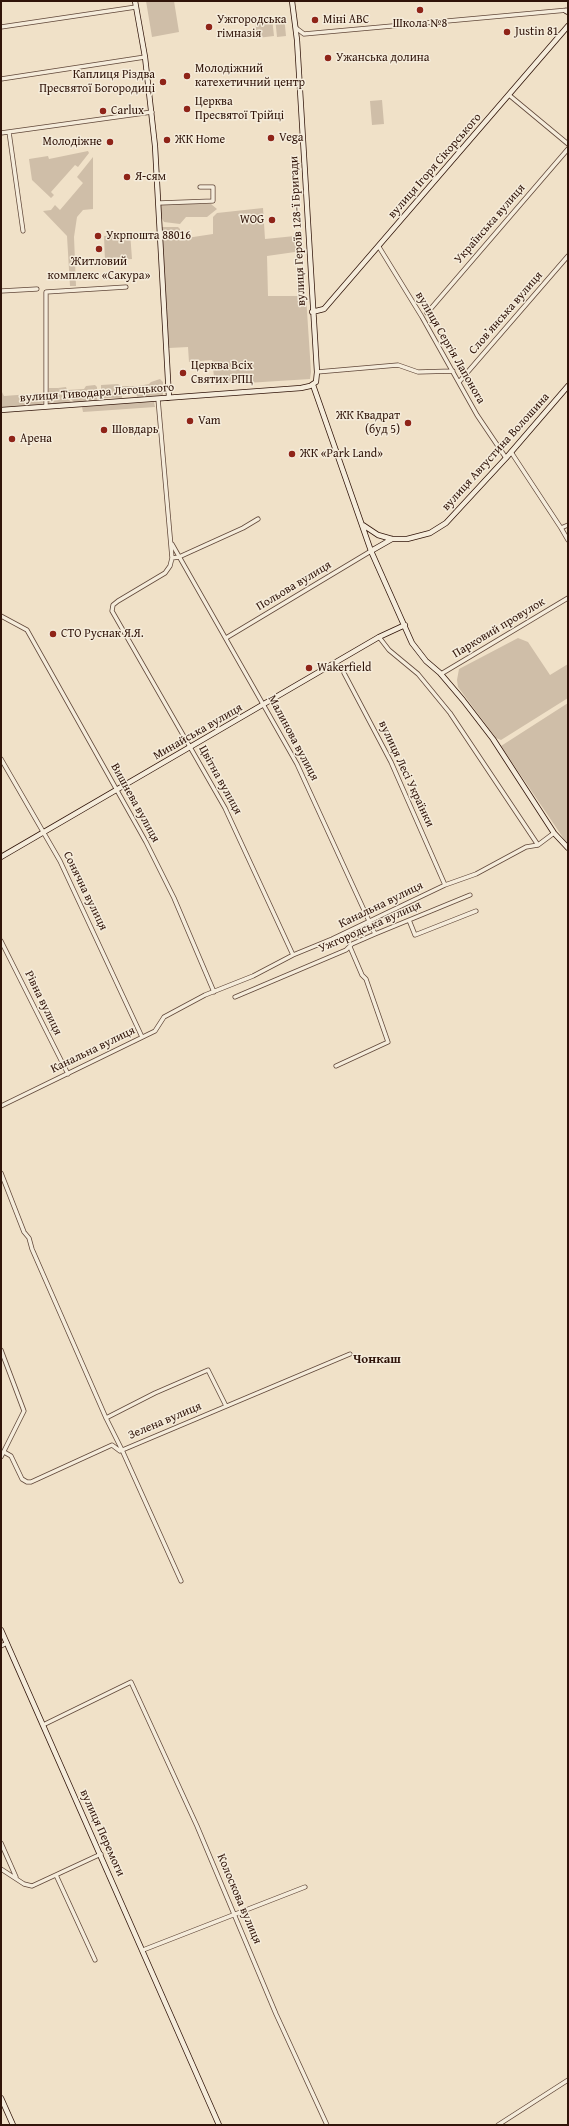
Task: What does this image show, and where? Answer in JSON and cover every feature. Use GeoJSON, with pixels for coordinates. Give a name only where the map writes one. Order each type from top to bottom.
{"type":"FeatureCollection","features":[{"type":"Feature","properties":{"kind":"street"},"geometry":{"type":"LineString","coordinates":[[135,1],[145,57],[152,112],[159,203],[169,398]]}},
{"type":"Feature","properties":{"kind":"street","name":"вулиця Героїв 128-ї Бригади"},"geometry":{"type":"LineString","coordinates":[[292,1],[297,40],[312,312],[317,372],[317,379],[313,385]]}},
{"type":"Feature","properties":{"kind":"street"},"geometry":{"type":"LineString","coordinates":[[1,27],[136,7]]}},
{"type":"Feature","properties":{"kind":"street"},"geometry":{"type":"LineString","coordinates":[[297,40],[304,34],[567,11]]}},
{"type":"Feature","properties":{"kind":"street","name":"вулиця Ігоря Сікорського"},"geometry":{"type":"LineString","coordinates":[[312,312],[324,309],[568,26]]}},
{"type":"Feature","properties":{"kind":"street"},"geometry":{"type":"LineString","coordinates":[[296,28],[304,34]]}},
{"type":"Feature","properties":{"kind":"street"},"geometry":{"type":"LineString","coordinates":[[1,79],[145,57]]}},
{"type":"Feature","properties":{"kind":"street"},"geometry":{"type":"LineString","coordinates":[[509,95],[568,144]]}},
{"type":"Feature","properties":{"kind":"street"},"geometry":{"type":"LineString","coordinates":[[1,133],[152,112]]}},
{"type":"Feature","properties":{"kind":"street"},"geometry":{"type":"LineString","coordinates":[[9,132],[23,231]]}},
{"type":"Feature","properties":{"kind":"street","name":"Українська вулиця"},"geometry":{"type":"LineString","coordinates":[[427,313],[568,149]]}},
{"type":"Feature","properties":{"kind":"street"},"geometry":{"type":"LineString","coordinates":[[159,203],[214,202],[213,187],[200,187]]}},
{"type":"Feature","properties":{"kind":"street","name":"вулиця Сергія Лапонога"},"geometry":{"type":"LineString","coordinates":[[379,247],[453,371],[477,415],[506,458]]}},
{"type":"Feature","properties":{"kind":"street","name":"Словʼянська вулиця"},"geometry":{"type":"LineString","coordinates":[[459,382],[568,256]]}},
{"type":"Feature","properties":{"kind":"street"},"geometry":{"type":"LineString","coordinates":[[46,406],[46,292],[126,287]]}},
{"type":"Feature","properties":{"kind":"street"},"geometry":{"type":"LineString","coordinates":[[1,290],[37,289]]}},
{"type":"Feature","properties":{"kind":"street"},"geometry":{"type":"LineString","coordinates":[[317,372],[398,365],[418,372],[453,371]]}},
{"type":"Feature","properties":{"kind":"street"},"geometry":{"type":"LineString","coordinates":[[313,385],[371,550],[409,636],[426,661],[441,674],[463,700],[493,740],[554,833],[568,848]]}},
{"type":"Feature","properties":{"kind":"street","name":"вулиця Тиводара Легоцького"},"geometry":{"type":"LineString","coordinates":[[1,410],[301,388],[313,385]]}},
{"type":"Feature","properties":{"kind":"street","name":"вулиця Августина Волошина"},"geometry":{"type":"LineString","coordinates":[[371,550],[392,539],[422,536],[446,523],[512,452],[568,386]]}},
{"type":"Feature","properties":{"kind":"street"},"geometry":{"type":"LineString","coordinates":[[158,399],[172,558],[179,557],[243,528],[258,519]]}},
{"type":"Feature","properties":{"kind":"street"},"geometry":{"type":"LineString","coordinates":[[512,452],[562,528],[568,540]]}},
{"type":"Feature","properties":{"kind":"street","name":"вулиця Августина Волошина"},"geometry":{"type":"LineString","coordinates":[[363,525],[373,533],[392,539]]}},
{"type":"Feature","properties":{"kind":"street"},"geometry":{"type":"LineString","coordinates":[[562,528],[568,525]]}},
{"type":"Feature","properties":{"kind":"street","name":"Малинова вулиця"},"geometry":{"type":"LineString","coordinates":[[170,541],[297,764],[375,934]]}},
{"type":"Feature","properties":{"kind":"street","name":"Польова вулиця"},"geometry":{"type":"LineString","coordinates":[[226,638],[371,550]]}},
{"type":"Feature","properties":{"kind":"street","name":"Цвітна вулиця"},"geometry":{"type":"LineString","coordinates":[[172,558],[170,566],[165,573],[118,601],[113,605],[112,611],[225,808],[293,954]]}},
{"type":"Feature","properties":{"kind":"street","name":"Парковий провулок"},"geometry":{"type":"LineString","coordinates":[[441,674],[568,598]]}},
{"type":"Feature","properties":{"kind":"street","name":"Вишнева вулиця"},"geometry":{"type":"LineString","coordinates":[[1,616],[27,630],[146,842],[174,898],[214,992]]}},
{"type":"Feature","properties":{"kind":"street","name":"Минайська вулиця"},"geometry":{"type":"LineString","coordinates":[[1,857],[264,706],[379,637],[405,624]]}},
{"type":"Feature","properties":{"kind":"street"},"geometry":{"type":"LineString","coordinates":[[379,637],[390,650],[418,674],[450,713],[538,844]]}},
{"type":"Feature","properties":{"kind":"street","name":"вулиця Лесі Українки"},"geometry":{"type":"LineString","coordinates":[[344,673],[391,762],[445,885]]}},
{"type":"Feature","properties":{"kind":"street","name":"Сонячна вулиця"},"geometry":{"type":"LineString","coordinates":[[1,759],[60,861],[142,1037]]}},
{"type":"Feature","properties":{"kind":"street","name":"Канальна вулиця"},"geometry":{"type":"LineString","coordinates":[[1,1106],[155,1031],[164,1017],[214,992],[253,976],[293,954],[332,939],[445,885],[476,874],[526,847],[538,844],[554,833]]}},
{"type":"Feature","properties":{"kind":"street","name":"Ужгородська вулиця"},"geometry":{"type":"LineString","coordinates":[[235,997],[350,948],[352,944],[375,934],[470,895]]}},
{"type":"Feature","properties":{"kind":"street"},"geometry":{"type":"LineString","coordinates":[[409,920],[415,934],[476,911]]}},
{"type":"Feature","properties":{"kind":"street","name":"Рівна вулиця"},"geometry":{"type":"LineString","coordinates":[[1,941],[68,1074]]}},
{"type":"Feature","properties":{"kind":"street"},"geometry":{"type":"LineString","coordinates":[[336,1066],[388,1042],[366,979],[362,975],[350,948]]}},
{"type":"Feature","properties":{"kind":"street"},"geometry":{"type":"LineString","coordinates":[[1,1173],[24,1232],[29,1238],[32,1250],[106,1418],[181,1581]]}},
{"type":"Feature","properties":{"kind":"street"},"geometry":{"type":"LineString","coordinates":[[1,1350],[24,1411],[1,1457]]}},
{"type":"Feature","properties":{"kind":"street","name":"Зелена вулиця"},"geometry":{"type":"LineString","coordinates":[[4,1452],[12,1456],[22,1479],[27,1482],[112,1445],[120,1451],[350,1354]]}},
{"type":"Feature","properties":{"kind":"street"},"geometry":{"type":"LineString","coordinates":[[106,1418],[208,1370],[226,1406]]}},
{"type":"Feature","properties":{"kind":"street","name":"вулиця Перемоги"},"geometry":{"type":"LineString","coordinates":[[1,1630],[101,1854],[219,2125]]}},
{"type":"Feature","properties":{"kind":"street"},"geometry":{"type":"LineString","coordinates":[[1,1646],[7,1643]]}},
{"type":"Feature","properties":{"kind":"street","name":"Колоскова вулиця"},"geometry":{"type":"LineString","coordinates":[[43,1725],[131,1682],[197,1826],[327,2125]]}},
{"type":"Feature","properties":{"kind":"street"},"geometry":{"type":"LineString","coordinates":[[1,1843],[16,1878]]}},
{"type":"Feature","properties":{"kind":"street"},"geometry":{"type":"LineString","coordinates":[[1,1869],[24,1884],[32,1886],[101,1854]]}},
{"type":"Feature","properties":{"kind":"street"},"geometry":{"type":"LineString","coordinates":[[56,1875],[95,1960]]}},
{"type":"Feature","properties":{"kind":"street"},"geometry":{"type":"LineString","coordinates":[[143,1950],[235,1916],[305,1887]]}},
{"type":"Feature","properties":{"kind":"street"},"geometry":{"type":"LineString","coordinates":[[498,2125],[568,2080]]}},
{"type":"Feature","properties":{"kind":"street"},"geometry":{"type":"LineString","coordinates":[[1,2098],[13,2125]]}},
{"type":"Feature","properties":{"kind":"shaded area"},"geometry":{"type":"Polygon","coordinates":[[[146,1],[174,1],[179,32],[152,37],[146,1]]]}},
{"type":"Feature","properties":{"kind":"shaded area"},"geometry":{"type":"Polygon","coordinates":[[[284,16],[286,36],[277,37],[275,17],[284,16]]]}},
{"type":"Feature","properties":{"kind":"shaded area"},"geometry":{"type":"Polygon","coordinates":[[[272,18],[274,36],[257,38],[255,20],[272,18]]]}},
{"type":"Feature","properties":{"kind":"shaded area"},"geometry":{"type":"Polygon","coordinates":[[[382,100],[384,124],[372,125],[370,101],[382,100]]]}},
{"type":"Feature","properties":{"kind":"shaded area"},"geometry":{"type":"Polygon","coordinates":[[[88,151],[89,153],[78,167],[75,165],[51,192],[54,195],[51,198],[32,180],[29,159],[48,156],[49,159],[88,151]]]}},
{"type":"Feature","properties":{"kind":"shaded area"},"geometry":{"type":"Polygon","coordinates":[[[93,157],[93,209],[83,210],[77,217],[74,237],[76,286],[70,286],[67,236],[43,211],[51,210],[55,205],[60,210],[83,183],[77,177],[93,157]]]}},
{"type":"Feature","properties":{"kind":"shaded area"},"geometry":{"type":"Polygon","coordinates":[[[161,204],[211,204],[217,209],[207,217],[186,217],[180,224],[164,222],[161,217],[161,204]]]}},
{"type":"Feature","properties":{"kind":"shaded area"},"geometry":{"type":"Polygon","coordinates":[[[263,208],[265,239],[295,236],[302,241],[302,251],[267,256],[268,296],[306,296],[311,372],[310,379],[215,385],[212,360],[189,362],[188,347],[169,348],[162,227],[178,227],[180,229],[180,239],[213,234],[213,217],[217,213],[263,208]]]}},
{"type":"Feature","properties":{"kind":"shaded area"},"geometry":{"type":"Polygon","coordinates":[[[130,232],[132,259],[105,261],[104,236],[125,235],[130,232]]]}},
{"type":"Feature","properties":{"kind":"shaded area"},"geometry":{"type":"Polygon","coordinates":[[[160,379],[163,382],[163,395],[137,397],[136,392],[122,393],[122,398],[101,398],[101,385],[118,384],[121,386],[138,386],[149,384],[160,379]]]}},
{"type":"Feature","properties":{"kind":"shaded area"},"geometry":{"type":"Polygon","coordinates":[[[95,385],[97,387],[97,400],[74,402],[58,388],[66,387],[67,390],[84,389],[86,386],[95,385]]]}},
{"type":"Feature","properties":{"kind":"shaded area"},"geometry":{"type":"Polygon","coordinates":[[[49,388],[58,388],[71,402],[49,404],[49,388]]]}},
{"type":"Feature","properties":{"kind":"shaded area"},"geometry":{"type":"Polygon","coordinates":[[[1,390],[4,396],[44,393],[44,402],[42,404],[1,407],[1,390]]]}},
{"type":"Feature","properties":{"kind":"shaded area"},"geometry":{"type":"Polygon","coordinates":[[[154,402],[155,407],[83,412],[82,407],[154,402]]]}},
{"type":"Feature","properties":{"kind":"shaded area"},"geometry":{"type":"Polygon","coordinates":[[[518,638],[528,642],[550,675],[568,664],[568,698],[501,740],[496,738],[458,687],[457,680],[459,669],[518,638]]]}},
{"type":"Feature","properties":{"kind":"shaded area"},"geometry":{"type":"Polygon","coordinates":[[[568,703],[568,845],[501,746],[568,703]]]}},
{"type":"Feature","properties":{"kind":"place","name":"Школа №8"},"geometry":{"type":"Point","coordinates":[420,10]}},
{"type":"Feature","properties":{"kind":"place","name":"Міні ABC"},"geometry":{"type":"Point","coordinates":[315,20]}},
{"type":"Feature","properties":{"kind":"place","name":"Ужгородська гімназія"},"geometry":{"type":"Point","coordinates":[209,27]}},
{"type":"Feature","properties":{"kind":"place","name":"Justin 81"},"geometry":{"type":"Point","coordinates":[507,32]}},
{"type":"Feature","properties":{"kind":"place","name":"Ужанська долина"},"geometry":{"type":"Point","coordinates":[328,58]}},
{"type":"Feature","properties":{"kind":"place","name":"Молодіжний катехетичний центр"},"geometry":{"type":"Point","coordinates":[187,76]}},
{"type":"Feature","properties":{"kind":"place","name":"Каплиця Різдва Пресвятої Богородиці"},"geometry":{"type":"Point","coordinates":[163,82]}},
{"type":"Feature","properties":{"kind":"place","name":"Церква Пресвятої Трійці"},"geometry":{"type":"Point","coordinates":[187,109]}},
{"type":"Feature","properties":{"kind":"place","name":"Carlux"},"geometry":{"type":"Point","coordinates":[103,111]}},
{"type":"Feature","properties":{"kind":"place","name":"Vega"},"geometry":{"type":"Point","coordinates":[271,138]}},
{"type":"Feature","properties":{"kind":"place","name":"ЖК Home"},"geometry":{"type":"Point","coordinates":[167,140]}},
{"type":"Feature","properties":{"kind":"place","name":"Молодіжне"},"geometry":{"type":"Point","coordinates":[110,142]}},
{"type":"Feature","properties":{"kind":"place","name":"Я-сям"},"geometry":{"type":"Point","coordinates":[127,177]}},
{"type":"Feature","properties":{"kind":"place","name":"WOG"},"geometry":{"type":"Point","coordinates":[272,220]}},
{"type":"Feature","properties":{"kind":"place","name":"Укрпошта 88016"},"geometry":{"type":"Point","coordinates":[98,236]}},
{"type":"Feature","properties":{"kind":"place","name":"Житловий комплекс «Сакура»"},"geometry":{"type":"Point","coordinates":[99,249]}},
{"type":"Feature","properties":{"kind":"place","name":"Церква Всіх Святих РПЦ"},"geometry":{"type":"Point","coordinates":[183,373]}},
{"type":"Feature","properties":{"kind":"place","name":"Vam"},"geometry":{"type":"Point","coordinates":[190,421]}},
{"type":"Feature","properties":{"kind":"place","name":"ЖК Квадрат (буд 5)"},"geometry":{"type":"Point","coordinates":[408,423]}},
{"type":"Feature","properties":{"kind":"place","name":"Шовдарь"},"geometry":{"type":"Point","coordinates":[104,430]}},
{"type":"Feature","properties":{"kind":"place","name":"Арена"},"geometry":{"type":"Point","coordinates":[12,439]}},
{"type":"Feature","properties":{"kind":"place","name":"ЖК «Park Land»"},"geometry":{"type":"Point","coordinates":[292,454]}},
{"type":"Feature","properties":{"kind":"place","name":"СТО Руснак Я.Я."},"geometry":{"type":"Point","coordinates":[53,634]}},
{"type":"Feature","properties":{"kind":"place","name":"Wakerfield"},"geometry":{"type":"Point","coordinates":[309,668]}},
{"type":"Feature","properties":{"kind":"district","name":"Чонкаш"},"geometry":{"type":"Point","coordinates":[377,1360]}}]}
